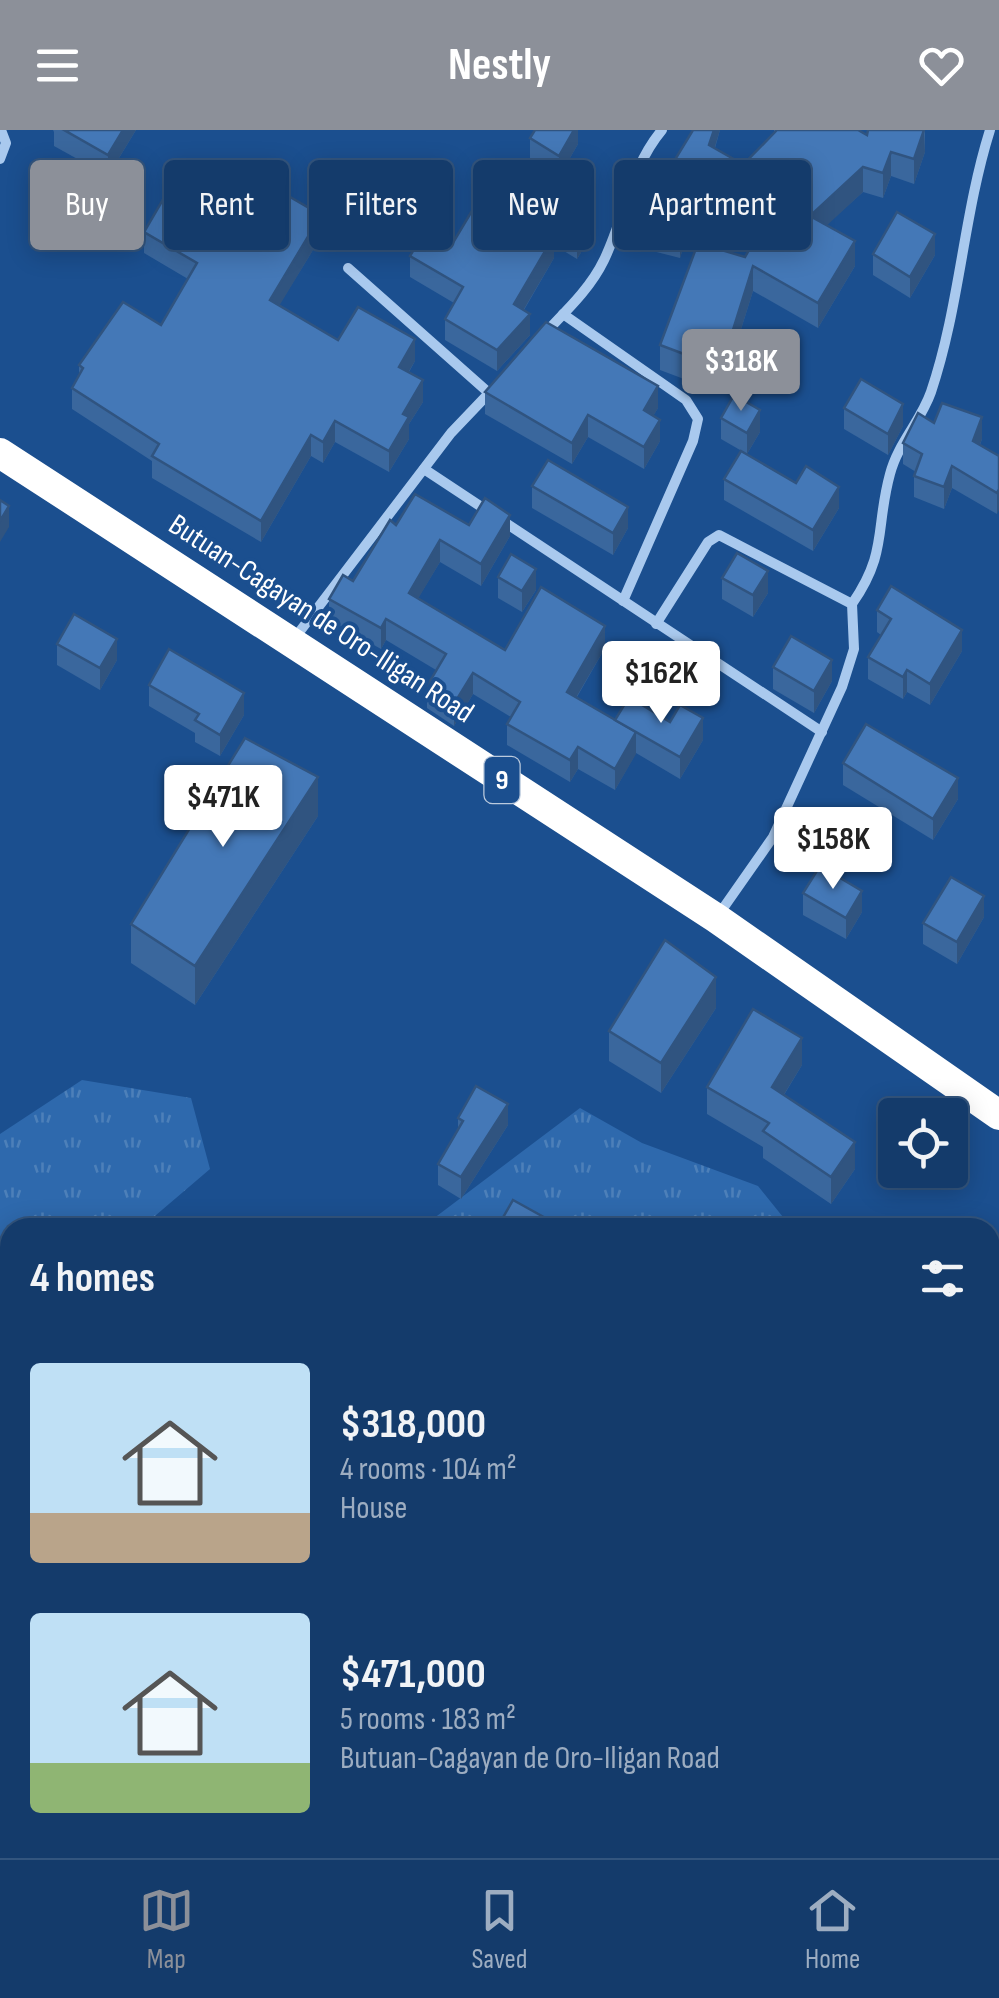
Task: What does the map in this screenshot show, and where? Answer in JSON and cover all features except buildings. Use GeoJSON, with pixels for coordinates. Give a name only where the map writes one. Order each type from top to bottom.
{"type":"FeatureCollection","features":[{"type":"Feature","properties":{"kind":"highway","name":"Butuan-Cagayan de Oro-Iligan Road"},"geometry":{"type":"LineString","coordinates":[[0,453],[716,918],[997,1108]]}},
{"type":"Feature","properties":{"kind":"street"},"geometry":{"type":"LineString","coordinates":[[0,158],[6,144],[1,130]]}},
{"type":"Feature","properties":{"kind":"street"},"geometry":{"type":"LineString","coordinates":[[538,341],[605,259],[639,163],[662,130]]}},
{"type":"Feature","properties":{"kind":"street"},"geometry":{"type":"LineString","coordinates":[[716,918],[773,837],[822,732],[854,649],[852,604],[876,564],[896,452],[930,394],[959,292],[969,217],[990,130]]}},
{"type":"Feature","properties":{"kind":"street"},"geometry":{"type":"LineString","coordinates":[[348,268],[489,393]]}},
{"type":"Feature","properties":{"kind":"street"},"geometry":{"type":"LineString","coordinates":[[563,314],[686,400],[698,419],[693,441],[623,601]]}},
{"type":"Feature","properties":{"kind":"street"},"geometry":{"type":"LineString","coordinates":[[290,644],[424,469],[501,380]]}},
{"type":"Feature","properties":{"kind":"street"},"geometry":{"type":"LineString","coordinates":[[424,469],[822,732]]}},
{"type":"Feature","properties":{"kind":"street"},"geometry":{"type":"LineString","coordinates":[[656,624],[708,542],[718,535],[852,604]]}},
{"type":"Feature","properties":{"kind":"green space"},"geometry":{"type":"Polygon","coordinates":[[[82,1080],[191,1098],[210,1169],[153,1218],[0,1218],[0,1134],[82,1080]]]}},
{"type":"Feature","properties":{"kind":"green space"},"geometry":{"type":"Polygon","coordinates":[[[580,1108],[642,1143],[758,1186],[784,1218],[434,1218],[580,1108]]]}}]}
